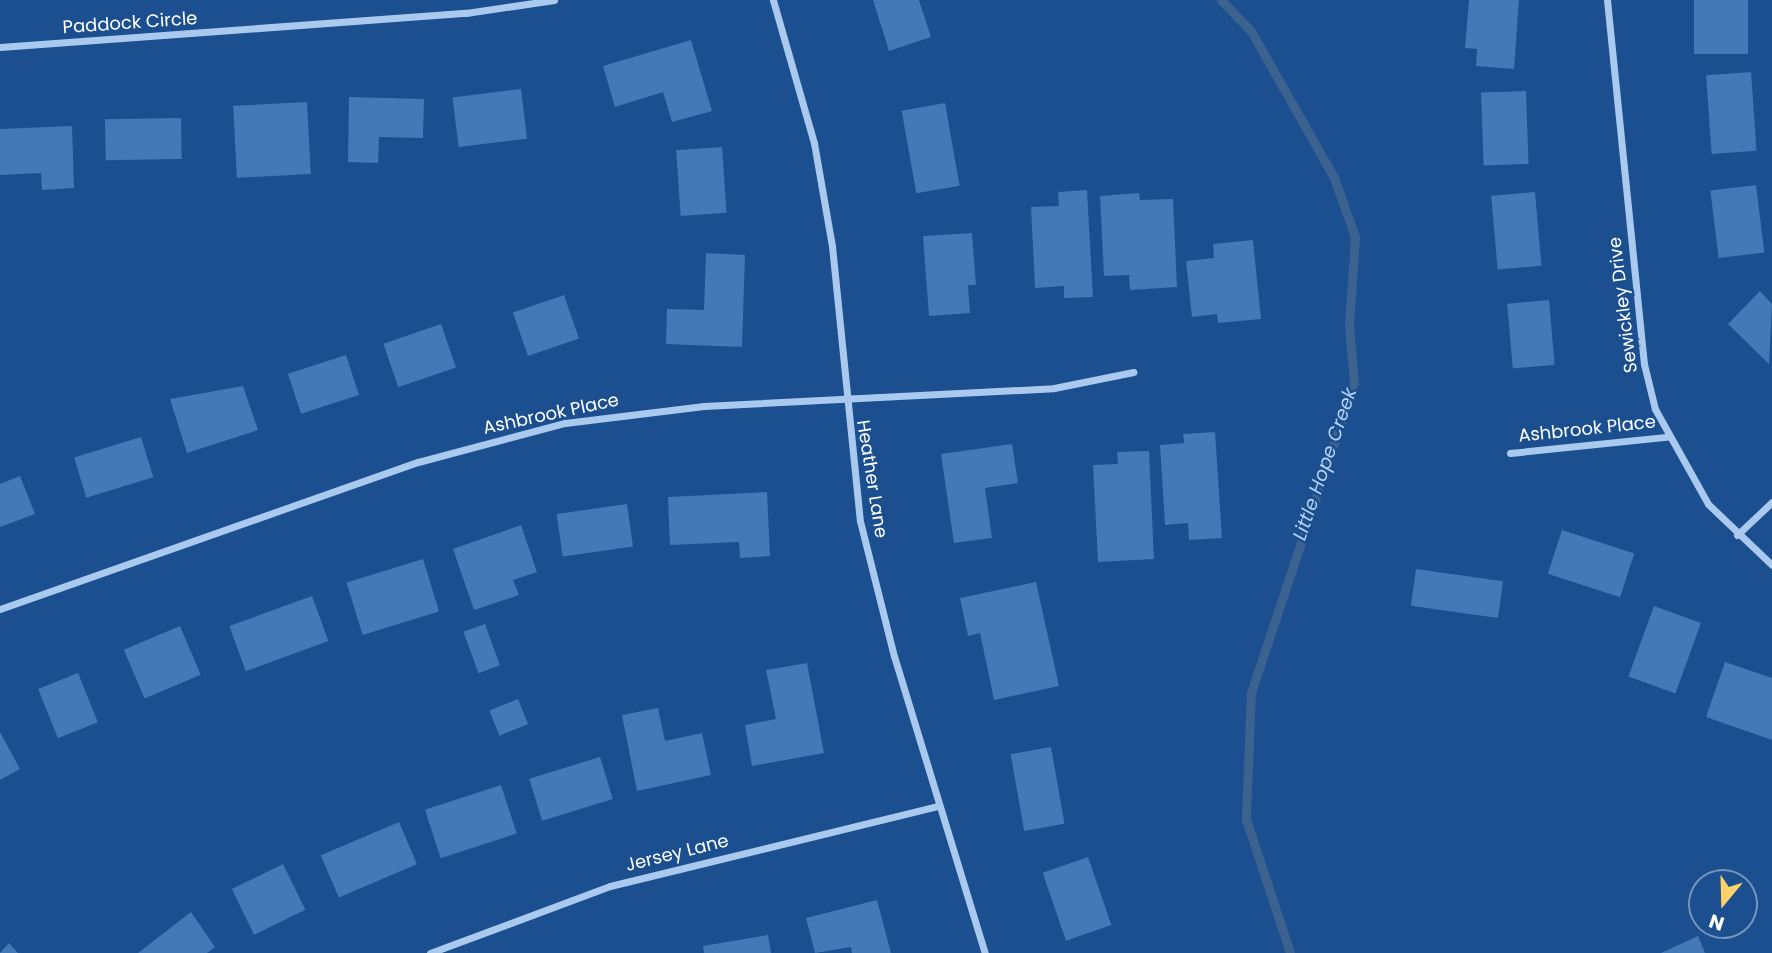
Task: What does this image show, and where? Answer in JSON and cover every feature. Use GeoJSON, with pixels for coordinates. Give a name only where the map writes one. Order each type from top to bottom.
{"type":"FeatureCollection","features":[{"type":"Feature","properties":{"kind":"street","name":"Paddock Circle"},"geometry":{"type":"LineString","coordinates":[[0,47],[452,14],[554,0]]}},
{"type":"Feature","properties":{"kind":"street","name":"Heather Lane"},"geometry":{"type":"LineString","coordinates":[[773,0],[814,143],[832,246],[844,402],[860,521],[939,806],[985,953]]}},
{"type":"Feature","properties":{"kind":"street","name":"Sewickley Drive"},"geometry":{"type":"LineString","coordinates":[[1607,0],[1644,364],[1667,437],[1737,535],[1772,565]]}},
{"type":"Feature","properties":{"kind":"street","name":"Ashbrook Place"},"geometry":{"type":"LineString","coordinates":[[0,610],[418,462],[519,433],[691,407],[844,402],[1054,388],[1133,372]]}},
{"type":"Feature","properties":{"kind":"street","name":"Ashbrook Place"},"geometry":{"type":"LineString","coordinates":[[1510,453],[1667,437]]}},
{"type":"Feature","properties":{"kind":"street"},"geometry":{"type":"LineString","coordinates":[[1737,535],[1772,502]]}},
{"type":"Feature","properties":{"kind":"street","name":"Jersey Lane"},"geometry":{"type":"LineString","coordinates":[[430,953],[610,886],[939,806]]}},
{"type":"Feature","properties":{"kind":"building"},"geometry":{"type":"Polygon","coordinates":[[[873,0],[919,0],[931,37],[889,51],[873,0]]]}},
{"type":"Feature","properties":{"kind":"building"},"geometry":{"type":"Polygon","coordinates":[[[1469,0],[1519,0],[1514,69],[1476,66],[1477,49],[1465,48],[1469,0]]]}},
{"type":"Feature","properties":{"kind":"building"},"geometry":{"type":"Polygon","coordinates":[[[1694,0],[1748,0],[1748,54],[1694,54],[1694,0]]]}},
{"type":"Feature","properties":{"kind":"building"},"geometry":{"type":"Polygon","coordinates":[[[691,40],[712,111],[672,122],[663,92],[615,107],[603,66],[691,40]]]}},
{"type":"Feature","properties":{"kind":"building"},"geometry":{"type":"Polygon","coordinates":[[[1751,72],[1757,151],[1712,154],[1706,75],[1751,72]]]}},
{"type":"Feature","properties":{"kind":"building"},"geometry":{"type":"Polygon","coordinates":[[[521,89],[527,139],[459,147],[453,97],[521,89]]]}},
{"type":"Feature","properties":{"kind":"building"},"geometry":{"type":"Polygon","coordinates":[[[1526,91],[1529,164],[1484,166],[1481,93],[1526,91]]]}},
{"type":"Feature","properties":{"kind":"building"},"geometry":{"type":"Polygon","coordinates":[[[349,97],[424,99],[423,138],[379,137],[378,163],[348,162],[349,97]]]}},
{"type":"Feature","properties":{"kind":"building"},"geometry":{"type":"Polygon","coordinates":[[[307,102],[311,174],[237,178],[233,106],[307,102]]]}},
{"type":"Feature","properties":{"kind":"building"},"geometry":{"type":"Polygon","coordinates":[[[945,103],[960,186],[916,193],[902,111],[945,103]]]}},
{"type":"Feature","properties":{"kind":"building"},"geometry":{"type":"Polygon","coordinates":[[[181,118],[182,159],[106,160],[105,119],[181,118]]]}},
{"type":"Feature","properties":{"kind":"building"},"geometry":{"type":"Polygon","coordinates":[[[72,126],[74,188],[42,190],[41,173],[0,175],[0,129],[72,126]]]}},
{"type":"Feature","properties":{"kind":"building"},"geometry":{"type":"Polygon","coordinates":[[[722,147],[727,213],[681,216],[676,150],[722,147]]]}},
{"type":"Feature","properties":{"kind":"building"},"geometry":{"type":"Polygon","coordinates":[[[1756,185],[1764,252],[1719,258],[1710,191],[1756,185]]]}},
{"type":"Feature","properties":{"kind":"building"},"geometry":{"type":"Polygon","coordinates":[[[1087,190],[1093,297],[1064,298],[1064,286],[1035,288],[1031,207],[1059,206],[1058,192],[1087,190]]]}},
{"type":"Feature","properties":{"kind":"building"},"geometry":{"type":"Polygon","coordinates":[[[1535,192],[1541,266],[1498,270],[1491,196],[1535,192]]]}},
{"type":"Feature","properties":{"kind":"building"},"geometry":{"type":"Polygon","coordinates":[[[1139,193],[1140,200],[1173,199],[1177,287],[1130,290],[1129,275],[1104,276],[1100,196],[1139,193]]]}},
{"type":"Feature","properties":{"kind":"building"},"geometry":{"type":"Polygon","coordinates":[[[972,233],[976,285],[968,285],[970,313],[929,316],[923,236],[972,233]]]}},
{"type":"Feature","properties":{"kind":"building"},"geometry":{"type":"Polygon","coordinates":[[[1253,240],[1261,319],[1218,323],[1217,314],[1192,317],[1186,261],[1214,258],[1213,244],[1253,240]]]}},
{"type":"Feature","properties":{"kind":"building"},"geometry":{"type":"Polygon","coordinates":[[[706,253],[745,255],[742,347],[666,344],[667,309],[704,310],[706,253]]]}},
{"type":"Feature","properties":{"kind":"building"},"geometry":{"type":"Polygon","coordinates":[[[1760,291],[1772,304],[1769,364],[1728,324],[1760,291]]]}},
{"type":"Feature","properties":{"kind":"building"},"geometry":{"type":"Polygon","coordinates":[[[564,295],[579,338],[528,356],[513,313],[564,295]]]}},
{"type":"Feature","properties":{"kind":"building"},"geometry":{"type":"Polygon","coordinates":[[[1549,300],[1555,365],[1513,368],[1507,304],[1549,300]]]}},
{"type":"Feature","properties":{"kind":"building"},"geometry":{"type":"Polygon","coordinates":[[[441,324],[456,367],[398,387],[383,344],[441,324]]]}},
{"type":"Feature","properties":{"kind":"building"},"geometry":{"type":"Polygon","coordinates":[[[346,355],[359,395],[301,414],[288,374],[346,355]]]}},
{"type":"Feature","properties":{"kind":"building"},"geometry":{"type":"Polygon","coordinates":[[[243,386],[258,430],[187,453],[170,399],[243,386]]]}},
{"type":"Feature","properties":{"kind":"building"},"geometry":{"type":"Polygon","coordinates":[[[1215,432],[1222,538],[1189,540],[1188,523],[1165,525],[1160,445],[1184,443],[1183,434],[1215,432]]]}},
{"type":"Feature","properties":{"kind":"building"},"geometry":{"type":"Polygon","coordinates":[[[141,437],[153,477],[86,498],[74,457],[141,437]]]}},
{"type":"Feature","properties":{"kind":"building"},"geometry":{"type":"Polygon","coordinates":[[[1012,444],[1018,483],[985,488],[992,538],[954,543],[941,454],[1012,444]]]}},
{"type":"Feature","properties":{"kind":"building"},"geometry":{"type":"Polygon","coordinates":[[[1149,451],[1154,559],[1098,562],[1093,465],[1118,464],[1117,452],[1149,451]]]}},
{"type":"Feature","properties":{"kind":"building"},"geometry":{"type":"Polygon","coordinates":[[[20,476],[35,514],[0,527],[0,484],[20,476]]]}},
{"type":"Feature","properties":{"kind":"building"},"geometry":{"type":"Polygon","coordinates":[[[767,492],[770,556],[740,558],[739,542],[670,545],[668,497],[767,492]]]}},
{"type":"Feature","properties":{"kind":"building"},"geometry":{"type":"Polygon","coordinates":[[[627,504],[633,547],[563,556],[557,514],[627,504]]]}},
{"type":"Feature","properties":{"kind":"building"},"geometry":{"type":"Polygon","coordinates":[[[521,525],[537,572],[513,580],[519,595],[474,610],[453,549],[521,525]]]}},
{"type":"Feature","properties":{"kind":"building"},"geometry":{"type":"Polygon","coordinates":[[[1562,530],[1634,553],[1620,597],[1548,574],[1562,530]]]}},
{"type":"Feature","properties":{"kind":"building"},"geometry":{"type":"Polygon","coordinates":[[[423,559],[439,612],[363,635],[346,582],[423,559]]]}},
{"type":"Feature","properties":{"kind":"building"},"geometry":{"type":"Polygon","coordinates":[[[1416,569],[1503,581],[1498,618],[1411,606],[1416,569]]]}},
{"type":"Feature","properties":{"kind":"building"},"geometry":{"type":"Polygon","coordinates":[[[1036,582],[1059,686],[994,700],[980,633],[968,636],[960,598],[1036,582]]]}},
{"type":"Feature","properties":{"kind":"building"},"geometry":{"type":"Polygon","coordinates":[[[312,596],[328,641],[246,671],[229,626],[312,596]]]}},
{"type":"Feature","properties":{"kind":"building"},"geometry":{"type":"Polygon","coordinates":[[[1654,606],[1701,623],[1675,694],[1628,676],[1654,606]]]}},
{"type":"Feature","properties":{"kind":"building"},"geometry":{"type":"Polygon","coordinates":[[[485,624],[500,665],[478,673],[463,632],[485,624]]]}},
{"type":"Feature","properties":{"kind":"building"},"geometry":{"type":"Polygon","coordinates":[[[180,626],[201,675],[145,699],[124,650],[180,626]]]}},
{"type":"Feature","properties":{"kind":"building"},"geometry":{"type":"Polygon","coordinates":[[[1725,662],[1772,678],[1772,740],[1706,717],[1725,662]]]}},
{"type":"Feature","properties":{"kind":"building"},"geometry":{"type":"Polygon","coordinates":[[[807,663],[824,753],[752,766],[745,725],[776,719],[766,670],[807,663]]]}},
{"type":"Feature","properties":{"kind":"building"},"geometry":{"type":"Polygon","coordinates":[[[78,673],[98,722],[58,738],[38,689],[78,673]]]}},
{"type":"Feature","properties":{"kind":"building"},"geometry":{"type":"Polygon","coordinates":[[[518,699],[528,724],[499,736],[489,711],[518,699]]]}},
{"type":"Feature","properties":{"kind":"building"},"geometry":{"type":"Polygon","coordinates":[[[658,708],[665,741],[702,733],[711,775],[637,791],[622,715],[658,708]]]}},
{"type":"Feature","properties":{"kind":"building"},"geometry":{"type":"Polygon","coordinates":[[[0,732],[20,769],[0,780],[0,732]]]}},
{"type":"Feature","properties":{"kind":"building"},"geometry":{"type":"Polygon","coordinates":[[[1051,747],[1065,824],[1024,831],[1011,754],[1051,747]]]}},
{"type":"Feature","properties":{"kind":"building"},"geometry":{"type":"Polygon","coordinates":[[[600,757],[613,799],[542,821],[529,779],[600,757]]]}},
{"type":"Feature","properties":{"kind":"building"},"geometry":{"type":"Polygon","coordinates":[[[501,785],[517,834],[441,858],[425,810],[501,785]]]}},
{"type":"Feature","properties":{"kind":"building"},"geometry":{"type":"Polygon","coordinates":[[[399,822],[417,864],[339,898],[321,855],[399,822]]]}},
{"type":"Feature","properties":{"kind":"building"},"geometry":{"type":"Polygon","coordinates":[[[1088,857],[1111,925],[1066,941],[1043,873],[1088,857]]]}},
{"type":"Feature","properties":{"kind":"building"},"geometry":{"type":"Polygon","coordinates":[[[283,864],[305,910],[254,935],[232,889],[283,864]]]}},
{"type":"Feature","properties":{"kind":"building"},"geometry":{"type":"Polygon","coordinates":[[[877,900],[891,953],[852,953],[851,947],[815,953],[806,918],[877,900]]]}},
{"type":"Feature","properties":{"kind":"building"},"geometry":{"type":"Polygon","coordinates":[[[191,912],[215,947],[207,953],[138,953],[191,912]]]}},
{"type":"Feature","properties":{"kind":"building"},"geometry":{"type":"Polygon","coordinates":[[[768,935],[771,953],[704,953],[703,946],[768,935]]]}},
{"type":"Feature","properties":{"kind":"building"},"geometry":{"type":"Polygon","coordinates":[[[1691,939],[1699,939],[1705,953],[1661,953],[1691,939]]]}},
{"type":"Feature","properties":{"kind":"building"},"geometry":{"type":"Polygon","coordinates":[[[9,943],[18,953],[0,953],[9,943]]]}},
{"type":"Feature","properties":{"kind":"waterway","name":"Little Hope Creek"},"geometry":{"type":"LineString","coordinates":[[1221,0],[1251,31],[1334,178],[1355,237],[1349,325],[1354,383],[1251,692],[1246,819],[1290,953]]}}]}
